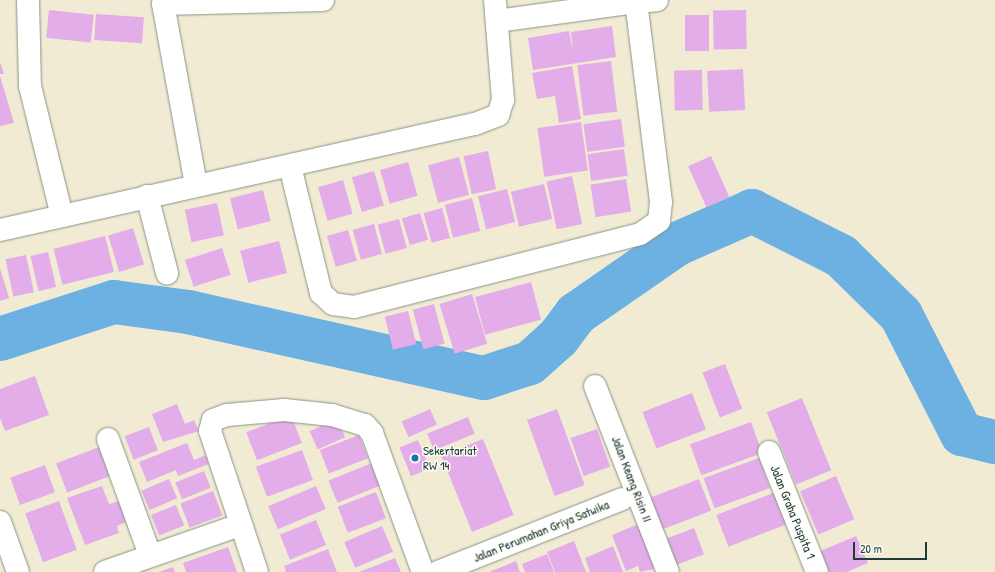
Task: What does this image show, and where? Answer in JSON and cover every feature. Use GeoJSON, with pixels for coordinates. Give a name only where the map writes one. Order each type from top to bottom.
{"type":"FeatureCollection","features":[{"type":"Feature","properties":{"kind":"street"},"geometry":{"type":"LineString","coordinates":[[28,0],[30,86],[62,216]]}},
{"type":"Feature","properties":{"kind":"street"},"geometry":{"type":"LineString","coordinates":[[196,185],[155,2],[319,0]]}},
{"type":"Feature","properties":{"kind":"street"},"geometry":{"type":"LineString","coordinates":[[0,230],[196,185],[290,166],[475,124],[498,115],[503,100],[496,11],[643,1],[661,202],[659,221],[640,234],[354,307],[333,304],[321,292],[290,166]]}},
{"type":"Feature","properties":{"kind":"street"},"geometry":{"type":"LineString","coordinates":[[147,196],[167,273]]}},
{"type":"Feature","properties":{"kind":"street","name":"Jalan Keang Risin II"},"geometry":{"type":"LineString","coordinates":[[595,386],[668,572]]}},
{"type":"Feature","properties":{"kind":"street"},"geometry":{"type":"LineString","coordinates":[[257,572],[240,525],[210,431],[213,420],[227,415],[284,410],[332,415],[365,425],[372,433],[423,572]]}},
{"type":"Feature","properties":{"kind":"street"},"geometry":{"type":"LineString","coordinates":[[108,439],[150,556]]}},
{"type":"Feature","properties":{"kind":"street","name":"Jalan Graha Puspita 1"},"geometry":{"type":"LineString","coordinates":[[769,452],[817,572]]}},
{"type":"Feature","properties":{"kind":"street","name":"Jalan Perumahan Griya Satwika"},"geometry":{"type":"LineString","coordinates":[[438,572],[622,499]]}},
{"type":"Feature","properties":{"kind":"street"},"geometry":{"type":"LineString","coordinates":[[0,522],[18,572]]}},
{"type":"Feature","properties":{"kind":"street"},"geometry":{"type":"LineString","coordinates":[[105,572],[240,525]]}},
{"type":"Feature","properties":{"kind":"building"},"geometry":{"type":"Polygon","coordinates":[[[49,10],[94,15],[91,43],[46,38],[49,10]]]}},
{"type":"Feature","properties":{"kind":"building"},"geometry":{"type":"Polygon","coordinates":[[[746,10],[747,49],[714,50],[713,11],[746,10]]]}},
{"type":"Feature","properties":{"kind":"building"},"geometry":{"type":"Polygon","coordinates":[[[96,14],[144,17],[142,43],[94,40],[96,14]]]}},
{"type":"Feature","properties":{"kind":"building"},"geometry":{"type":"Polygon","coordinates":[[[685,15],[709,15],[709,51],[685,51],[685,15]]]}},
{"type":"Feature","properties":{"kind":"building"},"geometry":{"type":"Polygon","coordinates":[[[612,26],[616,57],[533,70],[528,38],[569,31],[573,52],[571,32],[612,26]]]}},
{"type":"Feature","properties":{"kind":"building"},"geometry":{"type":"Polygon","coordinates":[[[611,61],[617,112],[583,116],[577,65],[611,61]]]}},
{"type":"Feature","properties":{"kind":"building"},"geometry":{"type":"Polygon","coordinates":[[[0,62],[4,74],[0,74],[0,62]]]}},
{"type":"Feature","properties":{"kind":"building"},"geometry":{"type":"Polygon","coordinates":[[[572,66],[581,119],[559,123],[555,96],[537,99],[532,73],[572,66]]]}},
{"type":"Feature","properties":{"kind":"building"},"geometry":{"type":"Polygon","coordinates":[[[743,69],[745,110],[709,112],[707,71],[743,69]]]}},
{"type":"Feature","properties":{"kind":"building"},"geometry":{"type":"Polygon","coordinates":[[[674,70],[702,70],[703,110],[675,110],[674,70]]]}},
{"type":"Feature","properties":{"kind":"building"},"geometry":{"type":"Polygon","coordinates":[[[0,76],[14,123],[0,126],[0,76]]]}},
{"type":"Feature","properties":{"kind":"building"},"geometry":{"type":"Polygon","coordinates":[[[621,119],[625,147],[587,152],[583,124],[621,119]]]}},
{"type":"Feature","properties":{"kind":"building"},"geometry":{"type":"Polygon","coordinates":[[[581,122],[588,171],[544,177],[537,128],[581,122]]]}},
{"type":"Feature","properties":{"kind":"building"},"geometry":{"type":"Polygon","coordinates":[[[624,149],[628,176],[591,181],[587,154],[624,149]]]}},
{"type":"Feature","properties":{"kind":"building"},"geometry":{"type":"Polygon","coordinates":[[[488,151],[496,189],[472,194],[464,156],[488,151]]]}},
{"type":"Feature","properties":{"kind":"building"},"geometry":{"type":"Polygon","coordinates":[[[711,156],[729,197],[706,207],[688,166],[711,156]]]}},
{"type":"Feature","properties":{"kind":"building"},"geometry":{"type":"Polygon","coordinates":[[[459,157],[469,195],[438,203],[428,165],[459,157]]]}},
{"type":"Feature","properties":{"kind":"building"},"geometry":{"type":"Polygon","coordinates":[[[408,162],[418,196],[390,204],[380,170],[408,162]]]}},
{"type":"Feature","properties":{"kind":"building"},"geometry":{"type":"Polygon","coordinates":[[[374,171],[384,206],[362,212],[352,177],[374,171]]]}},
{"type":"Feature","properties":{"kind":"building"},"geometry":{"type":"Polygon","coordinates":[[[572,176],[582,224],[557,229],[547,181],[572,176]]]}},
{"type":"Feature","properties":{"kind":"building"},"geometry":{"type":"Polygon","coordinates":[[[626,179],[631,212],[596,217],[590,185],[626,179]]]}},
{"type":"Feature","properties":{"kind":"building"},"geometry":{"type":"Polygon","coordinates":[[[343,180],[353,214],[328,221],[318,187],[343,180]]]}},
{"type":"Feature","properties":{"kind":"building"},"geometry":{"type":"Polygon","coordinates":[[[544,184],[552,219],[519,227],[511,192],[544,184]]]}},
{"type":"Feature","properties":{"kind":"building"},"geometry":{"type":"Polygon","coordinates":[[[507,189],[515,222],[486,229],[478,196],[507,189]]]}},
{"type":"Feature","properties":{"kind":"building"},"geometry":{"type":"Polygon","coordinates":[[[263,190],[271,221],[238,229],[230,198],[263,190]]]}},
{"type":"Feature","properties":{"kind":"building"},"geometry":{"type":"Polygon","coordinates":[[[472,198],[480,231],[453,238],[445,205],[472,198]]]}},
{"type":"Feature","properties":{"kind":"building"},"geometry":{"type":"Polygon","coordinates":[[[217,203],[224,235],[192,242],[185,210],[217,203]]]}},
{"type":"Feature","properties":{"kind":"building"},"geometry":{"type":"Polygon","coordinates":[[[442,208],[450,238],[432,243],[424,213],[442,208]]]}},
{"type":"Feature","properties":{"kind":"building"},"geometry":{"type":"Polygon","coordinates":[[[420,213],[428,240],[410,245],[402,219],[420,213]]]}},
{"type":"Feature","properties":{"kind":"building"},"geometry":{"type":"Polygon","coordinates":[[[399,219],[407,248],[386,254],[378,225],[399,219]]]}},
{"type":"Feature","properties":{"kind":"building"},"geometry":{"type":"Polygon","coordinates":[[[374,224],[382,254],[361,260],[353,230],[374,224]]]}},
{"type":"Feature","properties":{"kind":"building"},"geometry":{"type":"Polygon","coordinates":[[[133,228],[144,264],[119,272],[108,236],[133,228]]]}},
{"type":"Feature","properties":{"kind":"building"},"geometry":{"type":"Polygon","coordinates":[[[348,230],[357,261],[336,267],[327,236],[348,230]]]}},
{"type":"Feature","properties":{"kind":"building"},"geometry":{"type":"Polygon","coordinates":[[[105,236],[114,272],[63,285],[54,249],[105,236]]]}},
{"type":"Feature","properties":{"kind":"building"},"geometry":{"type":"Polygon","coordinates":[[[279,241],[287,273],[248,283],[240,251],[279,241]]]}},
{"type":"Feature","properties":{"kind":"building"},"geometry":{"type":"Polygon","coordinates":[[[222,248],[231,275],[194,287],[185,260],[222,248]]]}},
{"type":"Feature","properties":{"kind":"building"},"geometry":{"type":"Polygon","coordinates":[[[48,252],[56,287],[39,291],[30,256],[48,252]]]}},
{"type":"Feature","properties":{"kind":"building"},"geometry":{"type":"Polygon","coordinates":[[[26,255],[34,292],[13,297],[5,259],[26,255]]]}},
{"type":"Feature","properties":{"kind":"building"},"geometry":{"type":"Polygon","coordinates":[[[0,268],[9,298],[0,301],[0,268]]]}},
{"type":"Feature","properties":{"kind":"building"},"geometry":{"type":"Polygon","coordinates":[[[531,282],[541,320],[485,335],[475,297],[531,282]]]}},
{"type":"Feature","properties":{"kind":"building"},"geometry":{"type":"Polygon","coordinates":[[[472,294],[487,344],[455,354],[439,304],[472,294]]]}},
{"type":"Feature","properties":{"kind":"building"},"geometry":{"type":"Polygon","coordinates":[[[434,304],[445,344],[423,349],[413,310],[434,304]]]}},
{"type":"Feature","properties":{"kind":"building"},"geometry":{"type":"Polygon","coordinates":[[[408,311],[416,344],[393,350],[385,317],[408,311]]]}},
{"type":"Feature","properties":{"kind":"building"},"geometry":{"type":"Polygon","coordinates":[[[725,364],[742,409],[720,417],[703,373],[725,364]]]}},
{"type":"Feature","properties":{"kind":"building"},"geometry":{"type":"Polygon","coordinates":[[[35,376],[49,415],[5,431],[0,418],[0,389],[35,376]]]}},
{"type":"Feature","properties":{"kind":"building"},"geometry":{"type":"Polygon","coordinates":[[[692,393],[706,429],[656,448],[643,412],[692,393]]]}},
{"type":"Feature","properties":{"kind":"building"},"geometry":{"type":"Polygon","coordinates":[[[802,398],[831,470],[796,485],[767,412],[802,398]]]}},
{"type":"Feature","properties":{"kind":"building"},"geometry":{"type":"Polygon","coordinates":[[[177,404],[185,424],[194,420],[199,431],[163,442],[152,414],[177,404]]]}},
{"type":"Feature","properties":{"kind":"building"},"geometry":{"type":"Polygon","coordinates":[[[430,409],[437,425],[409,437],[402,422],[430,409]]]}},
{"type":"Feature","properties":{"kind":"building"},"geometry":{"type":"Polygon","coordinates":[[[557,409],[585,485],[555,496],[527,420],[557,409]]]}},
{"type":"Feature","properties":{"kind":"building"},"geometry":{"type":"Polygon","coordinates":[[[291,415],[302,443],[257,460],[246,432],[291,415]]]}},
{"type":"Feature","properties":{"kind":"building"},"geometry":{"type":"Polygon","coordinates":[[[468,417],[475,434],[434,450],[427,433],[468,417]]]}},
{"type":"Feature","properties":{"kind":"building"},"geometry":{"type":"Polygon","coordinates":[[[337,419],[345,437],[318,449],[310,431],[337,419]]]}},
{"type":"Feature","properties":{"kind":"building"},"geometry":{"type":"Polygon","coordinates":[[[751,422],[762,453],[701,475],[690,444],[751,422]]]}},
{"type":"Feature","properties":{"kind":"building"},"geometry":{"type":"Polygon","coordinates":[[[149,427],[158,450],[134,460],[125,436],[149,427]]]}},
{"type":"Feature","properties":{"kind":"building"},"geometry":{"type":"Polygon","coordinates":[[[597,429],[610,467],[584,476],[571,438],[597,429]]]}},
{"type":"Feature","properties":{"kind":"building"},"geometry":{"type":"Polygon","coordinates":[[[359,435],[368,458],[329,473],[320,450],[359,435]]]}},
{"type":"Feature","properties":{"kind":"building"},"geometry":{"type":"Polygon","coordinates":[[[483,439],[514,515],[472,532],[441,456],[483,439]]]}},
{"type":"Feature","properties":{"kind":"building","name":"Sekertariat RW 14"},"geometry":{"type":"Polygon","coordinates":[[[418,440],[430,469],[411,476],[399,447],[418,440]]]}},
{"type":"Feature","properties":{"kind":"building"},"geometry":{"type":"Polygon","coordinates":[[[187,443],[194,460],[206,455],[209,464],[178,476],[176,470],[147,482],[139,462],[187,443]]]}},
{"type":"Feature","properties":{"kind":"building"},"geometry":{"type":"Polygon","coordinates":[[[99,447],[110,476],[67,492],[56,463],[99,447]]]}},
{"type":"Feature","properties":{"kind":"building"},"geometry":{"type":"Polygon","coordinates":[[[302,450],[313,480],[267,497],[256,467],[302,450]]]}},
{"type":"Feature","properties":{"kind":"building"},"geometry":{"type":"Polygon","coordinates":[[[759,458],[770,488],[715,508],[704,478],[759,458]]]}},
{"type":"Feature","properties":{"kind":"building"},"geometry":{"type":"Polygon","coordinates":[[[372,463],[381,485],[337,503],[328,481],[372,463]]]}},
{"type":"Feature","properties":{"kind":"building"},"geometry":{"type":"Polygon","coordinates":[[[45,465],[55,492],[20,505],[10,478],[45,465]]]}},
{"type":"Feature","properties":{"kind":"building"},"geometry":{"type":"Polygon","coordinates":[[[204,471],[211,488],[182,499],[175,483],[204,471]]]}},
{"type":"Feature","properties":{"kind":"building"},"geometry":{"type":"Polygon","coordinates":[[[836,476],[854,519],[818,535],[800,491],[836,476]]]}},
{"type":"Feature","properties":{"kind":"building"},"geometry":{"type":"Polygon","coordinates":[[[169,479],[177,498],[150,510],[141,491],[169,479]]]}},
{"type":"Feature","properties":{"kind":"building"},"geometry":{"type":"Polygon","coordinates":[[[699,479],[711,511],[659,531],[647,499],[699,479]]]}},
{"type":"Feature","properties":{"kind":"building"},"geometry":{"type":"Polygon","coordinates":[[[102,486],[109,504],[119,501],[126,522],[117,526],[119,533],[85,545],[67,498],[102,486]]]}},
{"type":"Feature","properties":{"kind":"building"},"geometry":{"type":"Polygon","coordinates":[[[316,486],[326,509],[278,529],[268,506],[316,486]]]}},
{"type":"Feature","properties":{"kind":"building"},"geometry":{"type":"Polygon","coordinates":[[[213,491],[222,515],[190,528],[180,504],[213,491]]]}},
{"type":"Feature","properties":{"kind":"building"},"geometry":{"type":"Polygon","coordinates":[[[376,492],[386,518],[348,533],[338,507],[376,492]]]}},
{"type":"Feature","properties":{"kind":"building"},"geometry":{"type":"Polygon","coordinates":[[[776,492],[788,524],[728,547],[716,515],[776,492]]]}},
{"type":"Feature","properties":{"kind":"building"},"geometry":{"type":"Polygon","coordinates":[[[59,501],[77,550],[43,562],[25,513],[59,501]]]}},
{"type":"Feature","properties":{"kind":"building"},"geometry":{"type":"Polygon","coordinates":[[[176,505],[184,525],[159,536],[151,515],[176,505]]]}},
{"type":"Feature","properties":{"kind":"building"},"geometry":{"type":"Polygon","coordinates":[[[316,520],[326,545],[290,560],[280,535],[316,520]]]}},
{"type":"Feature","properties":{"kind":"building"},"geometry":{"type":"Polygon","coordinates":[[[641,523],[659,568],[640,572],[638,566],[626,571],[612,535],[641,523]]]}},
{"type":"Feature","properties":{"kind":"building"},"geometry":{"type":"Polygon","coordinates":[[[382,526],[393,552],[355,568],[344,542],[382,526]]]}},
{"type":"Feature","properties":{"kind":"building"},"geometry":{"type":"Polygon","coordinates":[[[694,528],[704,554],[676,565],[666,539],[694,528]]]}},
{"type":"Feature","properties":{"kind":"building"},"geometry":{"type":"Polygon","coordinates":[[[856,536],[868,563],[847,572],[826,572],[818,552],[856,536]]]}},
{"type":"Feature","properties":{"kind":"building"},"geometry":{"type":"Polygon","coordinates":[[[574,541],[586,572],[555,572],[547,552],[574,541]]]}},
{"type":"Feature","properties":{"kind":"building"},"geometry":{"type":"Polygon","coordinates":[[[613,546],[623,572],[590,572],[585,558],[613,546]]]}},
{"type":"Feature","properties":{"kind":"building"},"geometry":{"type":"Polygon","coordinates":[[[228,547],[237,572],[186,572],[183,563],[228,547]]]}},
{"type":"Feature","properties":{"kind":"building"},"geometry":{"type":"Polygon","coordinates":[[[328,549],[337,572],[286,572],[284,566],[328,549]]]}},
{"type":"Feature","properties":{"kind":"building"},"geometry":{"type":"Polygon","coordinates":[[[547,554],[554,572],[525,572],[522,564],[547,554]]]}},
{"type":"Feature","properties":{"kind":"building"},"geometry":{"type":"Polygon","coordinates":[[[395,558],[401,572],[359,572],[395,558]]]}},
{"type":"Feature","properties":{"kind":"building"},"geometry":{"type":"Polygon","coordinates":[[[516,561],[520,572],[489,572],[516,561]]]}},
{"type":"Feature","properties":{"kind":"building"},"geometry":{"type":"Polygon","coordinates":[[[173,567],[175,572],[159,572],[173,567]]]}},
{"type":"Feature","properties":{"kind":"waterway"},"geometry":{"type":"LineString","coordinates":[[0,339],[114,302],[188,312],[484,378],[530,363],[558,338],[576,314],[677,244],[752,211],[841,256],[901,315],[962,434],[995,442]]}},
{"type":"Feature","properties":{"kind":"place","name":"Sekertariat RW 14"},"geometry":{"type":"Point","coordinates":[415,458]}}]}
